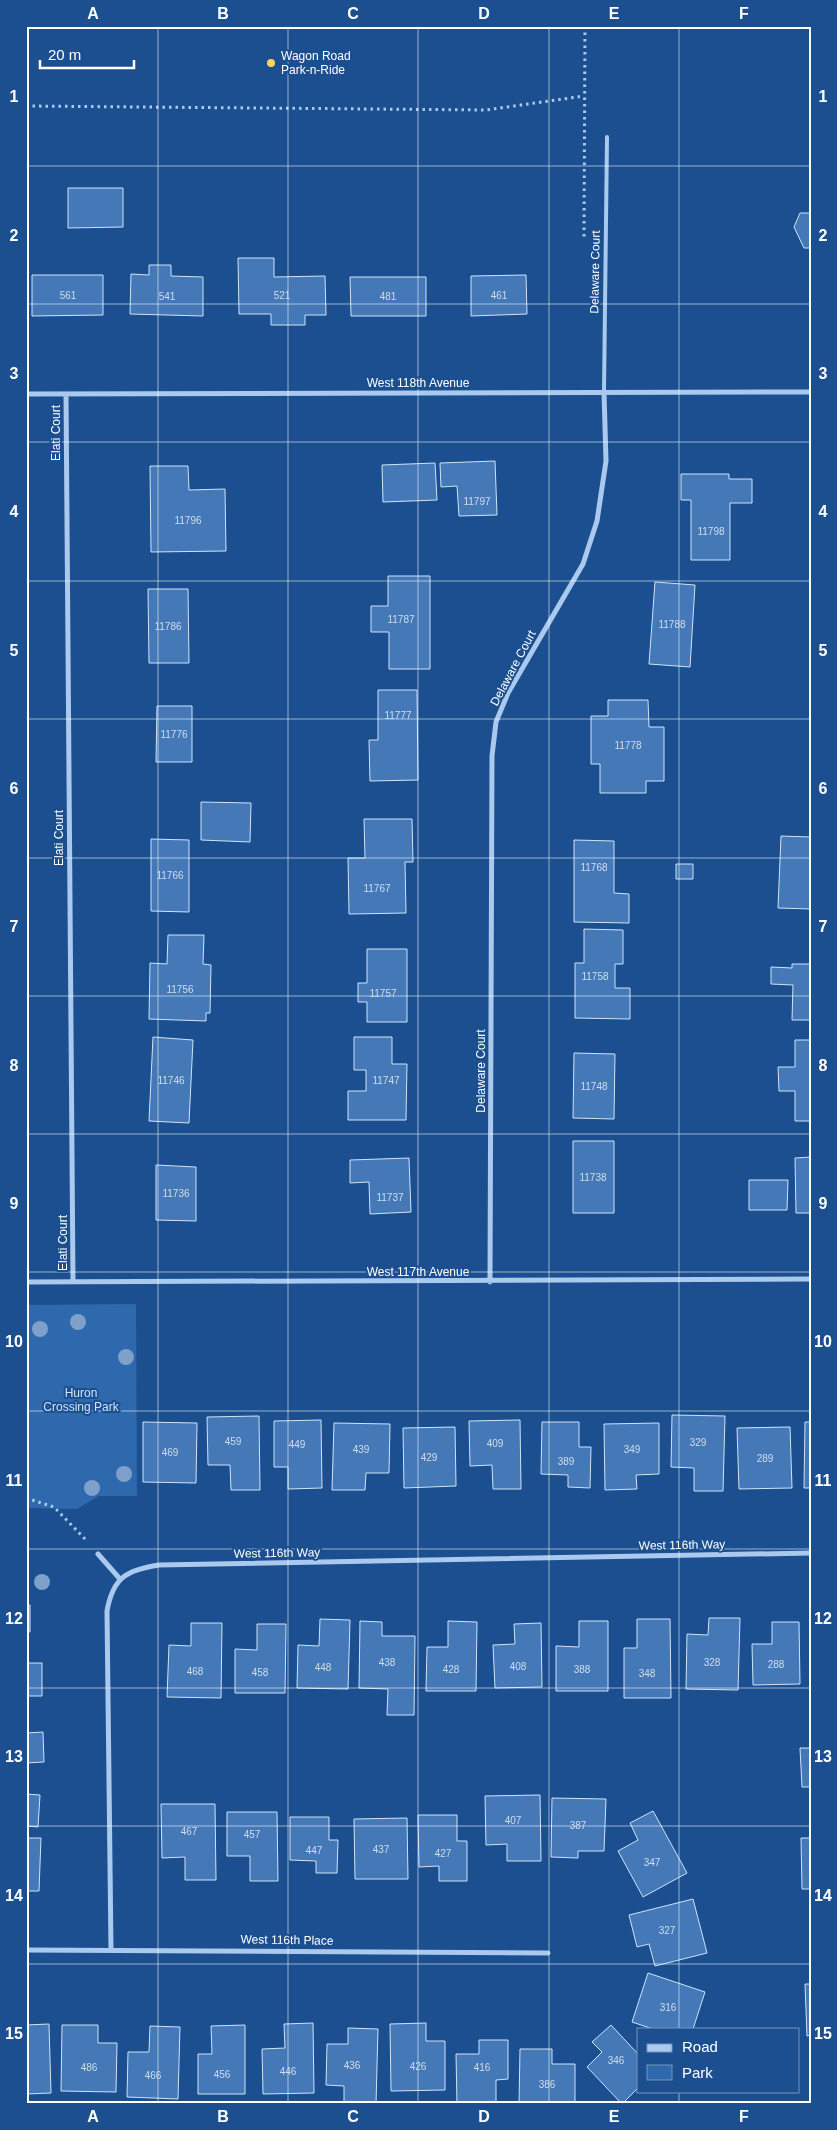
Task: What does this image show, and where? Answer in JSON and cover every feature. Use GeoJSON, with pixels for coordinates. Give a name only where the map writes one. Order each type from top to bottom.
{"type":"FeatureCollection","features":[{"type":"Feature","properties":{"kind":"street","name":"Delaware Court"},"geometry":{"type":"LineString","coordinates":[[490,1282],[492,756],[496,722],[508,693],[583,564],[592,538],[597,521],[606,461],[604,392]]}},
{"type":"Feature","properties":{"kind":"street","name":"West 118th Avenue"},"geometry":{"type":"LineString","coordinates":[[26,394],[811,392]]}},
{"type":"Feature","properties":{"kind":"street","name":"Elati Court"},"geometry":{"type":"LineString","coordinates":[[66,394],[73,1282]]}},
{"type":"Feature","properties":{"kind":"street","name":"West 117th Avenue"},"geometry":{"type":"LineString","coordinates":[[26,1282],[490,1282],[811,1279]]}},
{"type":"Feature","properties":{"kind":"street","name":"West 116th Way"},"geometry":{"type":"LineString","coordinates":[[120,1579],[139,1568],[159,1565],[811,1553]]}},
{"type":"Feature","properties":{"kind":"street"},"geometry":{"type":"LineString","coordinates":[[98,1554],[120,1579],[109,1598],[107,1611],[111,1948]]}},
{"type":"Feature","properties":{"kind":"street","name":"West 116th Place"},"geometry":{"type":"LineString","coordinates":[[26,1950],[111,1948],[548,1953]]}},
{"type":"Feature","properties":{"kind":"lane","name":"Delaware Court"},"geometry":{"type":"LineString","coordinates":[[604,392],[607,137]]}},
{"type":"Feature","properties":{"kind":"path"},"geometry":{"type":"LineString","coordinates":[[585,26],[584,237],[606,237]]}},
{"type":"Feature","properties":{"kind":"path"},"geometry":{"type":"LineString","coordinates":[[26,106],[486,110],[584,96]]}},
{"type":"Feature","properties":{"kind":"path"},"geometry":{"type":"LineString","coordinates":[[26,1498],[54,1507],[98,1554]]}},
{"type":"Feature","properties":{"kind":"green space","name":"Huron Crossing Park"},"geometry":{"type":"Polygon","coordinates":[[[136,1304],[137,1496],[99,1496],[77,1509],[26,1508],[26,1305],[136,1304]]]}},
{"type":"Feature","properties":{"kind":"building"},"geometry":{"type":"Polygon","coordinates":[[[68,188],[123,188],[123,227],[68,228],[68,188]]]}},
{"type":"Feature","properties":{"kind":"building"},"geometry":{"type":"Polygon","coordinates":[[[800,213],[811,213],[811,248],[804,248],[794,227],[800,213]]]}},
{"type":"Feature","properties":{"kind":"building"},"geometry":{"type":"Polygon","coordinates":[[[238,258],[274,258],[274,277],[325,276],[326,315],[305,315],[305,325],[271,325],[271,314],[239,314],[238,258]]]}},
{"type":"Feature","properties":{"kind":"building"},"geometry":{"type":"Polygon","coordinates":[[[149,265],[171,265],[171,276],[203,277],[203,316],[130,314],[131,274],[149,275],[149,265]]]}},
{"type":"Feature","properties":{"kind":"building"},"geometry":{"type":"Polygon","coordinates":[[[32,275],[103,275],[103,315],[32,316],[32,275]]]}},
{"type":"Feature","properties":{"kind":"building"},"geometry":{"type":"Polygon","coordinates":[[[526,275],[527,314],[471,316],[471,276],[526,275]]]}},
{"type":"Feature","properties":{"kind":"building"},"geometry":{"type":"Polygon","coordinates":[[[350,277],[426,277],[426,316],[351,316],[350,277]]]}},
{"type":"Feature","properties":{"kind":"building"},"geometry":{"type":"Polygon","coordinates":[[[495,461],[497,515],[459,516],[457,486],[441,487],[440,463],[495,461]]]}},
{"type":"Feature","properties":{"kind":"building"},"geometry":{"type":"Polygon","coordinates":[[[435,463],[437,500],[383,502],[382,465],[435,463]]]}},
{"type":"Feature","properties":{"kind":"building"},"geometry":{"type":"Polygon","coordinates":[[[150,466],[188,466],[189,490],[225,489],[226,551],[151,552],[150,466]]]}},
{"type":"Feature","properties":{"kind":"building"},"geometry":{"type":"Polygon","coordinates":[[[681,474],[729,474],[729,479],[752,479],[752,503],[730,503],[730,560],[691,560],[691,500],[681,500],[681,474]]]}},
{"type":"Feature","properties":{"kind":"building"},"geometry":{"type":"Polygon","coordinates":[[[388,576],[430,576],[430,669],[389,669],[389,632],[371,632],[371,606],[388,606],[388,576]]]}},
{"type":"Feature","properties":{"kind":"building"},"geometry":{"type":"Polygon","coordinates":[[[655,582],[695,585],[690,667],[649,664],[655,582]]]}},
{"type":"Feature","properties":{"kind":"building"},"geometry":{"type":"Polygon","coordinates":[[[148,589],[188,589],[189,663],[149,663],[148,589]]]}},
{"type":"Feature","properties":{"kind":"building"},"geometry":{"type":"Polygon","coordinates":[[[378,690],[417,690],[418,780],[370,781],[369,740],[378,740],[378,690]]]}},
{"type":"Feature","properties":{"kind":"building"},"geometry":{"type":"Polygon","coordinates":[[[608,700],[648,700],[649,727],[664,727],[664,781],[646,781],[646,793],[600,793],[600,764],[591,764],[591,716],[608,716],[608,700]]]}},
{"type":"Feature","properties":{"kind":"building"},"geometry":{"type":"Polygon","coordinates":[[[157,706],[192,706],[192,762],[156,762],[157,706]]]}},
{"type":"Feature","properties":{"kind":"building"},"geometry":{"type":"Polygon","coordinates":[[[201,802],[251,803],[250,842],[201,840],[201,802]]]}},
{"type":"Feature","properties":{"kind":"building"},"geometry":{"type":"Polygon","coordinates":[[[364,819],[412,819],[413,862],[405,862],[406,913],[349,914],[348,858],[365,858],[364,819]]]}},
{"type":"Feature","properties":{"kind":"building"},"geometry":{"type":"Polygon","coordinates":[[[781,836],[811,837],[811,909],[778,908],[781,836]]]}},
{"type":"Feature","properties":{"kind":"building"},"geometry":{"type":"Polygon","coordinates":[[[151,839],[189,840],[189,912],[151,911],[151,839]]]}},
{"type":"Feature","properties":{"kind":"building"},"geometry":{"type":"Polygon","coordinates":[[[574,840],[614,841],[614,893],[629,894],[629,923],[574,922],[574,840]]]}},
{"type":"Feature","properties":{"kind":"building"},"geometry":{"type":"Polygon","coordinates":[[[676,864],[693,864],[693,879],[676,879],[676,864]]]}},
{"type":"Feature","properties":{"kind":"building"},"geometry":{"type":"Polygon","coordinates":[[[584,929],[623,930],[623,964],[615,964],[615,988],[630,988],[630,1019],[575,1018],[575,963],[584,963],[584,929]]]}},
{"type":"Feature","properties":{"kind":"building"},"geometry":{"type":"Polygon","coordinates":[[[168,935],[204,935],[203,964],[211,965],[210,1013],[206,1013],[206,1021],[149,1019],[150,963],[167,964],[168,935]]]}},
{"type":"Feature","properties":{"kind":"building"},"geometry":{"type":"Polygon","coordinates":[[[367,949],[407,949],[407,1022],[367,1022],[367,1002],[358,1002],[358,983],[367,983],[367,949]]]}},
{"type":"Feature","properties":{"kind":"building"},"geometry":{"type":"Polygon","coordinates":[[[792,964],[811,964],[811,1020],[792,1020],[793,985],[771,984],[771,967],[792,968],[792,964]]]}},
{"type":"Feature","properties":{"kind":"building"},"geometry":{"type":"Polygon","coordinates":[[[153,1037],[193,1040],[189,1123],[149,1121],[153,1037]]]}},
{"type":"Feature","properties":{"kind":"building"},"geometry":{"type":"Polygon","coordinates":[[[354,1037],[392,1037],[392,1064],[407,1064],[406,1120],[348,1120],[348,1091],[366,1091],[366,1070],[354,1070],[354,1037]]]}},
{"type":"Feature","properties":{"kind":"building"},"geometry":{"type":"Polygon","coordinates":[[[795,1040],[811,1040],[811,1121],[795,1121],[795,1091],[779,1091],[778,1067],[795,1067],[795,1040]]]}},
{"type":"Feature","properties":{"kind":"building"},"geometry":{"type":"Polygon","coordinates":[[[574,1053],[615,1054],[614,1119],[573,1118],[574,1053]]]}},
{"type":"Feature","properties":{"kind":"building"},"geometry":{"type":"Polygon","coordinates":[[[573,1141],[614,1141],[614,1213],[573,1213],[573,1141]]]}},
{"type":"Feature","properties":{"kind":"building"},"geometry":{"type":"Polygon","coordinates":[[[811,1157],[811,1213],[796,1213],[795,1158],[811,1157]]]}},
{"type":"Feature","properties":{"kind":"building"},"geometry":{"type":"Polygon","coordinates":[[[409,1158],[411,1212],[370,1214],[369,1182],[350,1183],[350,1160],[409,1158]]]}},
{"type":"Feature","properties":{"kind":"building"},"geometry":{"type":"Polygon","coordinates":[[[156,1165],[196,1167],[196,1221],[156,1220],[156,1165]]]}},
{"type":"Feature","properties":{"kind":"building"},"geometry":{"type":"Polygon","coordinates":[[[749,1180],[788,1180],[787,1210],[749,1210],[749,1180]]]}},
{"type":"Feature","properties":{"kind":"building"},"geometry":{"type":"Polygon","coordinates":[[[672,1415],[725,1416],[723,1491],[694,1491],[694,1468],[671,1467],[672,1415]]]}},
{"type":"Feature","properties":{"kind":"building"},"geometry":{"type":"Polygon","coordinates":[[[259,1416],[260,1490],[231,1490],[230,1465],[208,1465],[207,1417],[259,1416]]]}},
{"type":"Feature","properties":{"kind":"building"},"geometry":{"type":"Polygon","coordinates":[[[321,1420],[322,1488],[288,1489],[288,1467],[274,1467],[274,1421],[321,1420]]]}},
{"type":"Feature","properties":{"kind":"building"},"geometry":{"type":"Polygon","coordinates":[[[520,1420],[521,1489],[493,1489],[492,1465],[470,1466],[469,1421],[520,1420]]]}},
{"type":"Feature","properties":{"kind":"building"},"geometry":{"type":"Polygon","coordinates":[[[143,1422],[197,1423],[196,1483],[143,1482],[143,1422]]]}},
{"type":"Feature","properties":{"kind":"building"},"geometry":{"type":"Polygon","coordinates":[[[542,1422],[579,1422],[579,1447],[591,1447],[590,1488],[568,1487],[568,1475],[541,1474],[542,1422]]]}},
{"type":"Feature","properties":{"kind":"building"},"geometry":{"type":"Polygon","coordinates":[[[805,1422],[811,1422],[811,1488],[804,1488],[805,1422]]]}},
{"type":"Feature","properties":{"kind":"building"},"geometry":{"type":"Polygon","coordinates":[[[334,1423],[390,1424],[389,1473],[366,1473],[365,1490],[332,1490],[334,1423]]]}},
{"type":"Feature","properties":{"kind":"building"},"geometry":{"type":"Polygon","coordinates":[[[659,1423],[659,1474],[636,1475],[637,1489],[605,1490],[604,1424],[659,1423]]]}},
{"type":"Feature","properties":{"kind":"building"},"geometry":{"type":"Polygon","coordinates":[[[455,1427],[456,1486],[404,1488],[403,1428],[455,1427]]]}},
{"type":"Feature","properties":{"kind":"building"},"geometry":{"type":"Polygon","coordinates":[[[790,1427],[792,1488],[739,1489],[737,1428],[790,1427]]]}},
{"type":"Feature","properties":{"kind":"building"},"geometry":{"type":"Polygon","coordinates":[[[26,1605],[30,1605],[30,1632],[26,1632],[26,1605]]]}},
{"type":"Feature","properties":{"kind":"building"},"geometry":{"type":"Polygon","coordinates":[[[709,1618],[740,1618],[738,1690],[686,1689],[687,1634],[708,1635],[709,1618]]]}},
{"type":"Feature","properties":{"kind":"building"},"geometry":{"type":"Polygon","coordinates":[[[320,1619],[350,1620],[348,1689],[297,1688],[298,1645],[319,1646],[320,1619]]]}},
{"type":"Feature","properties":{"kind":"building"},"geometry":{"type":"Polygon","coordinates":[[[637,1619],[670,1619],[671,1698],[624,1698],[624,1648],[637,1648],[637,1619]]]}},
{"type":"Feature","properties":{"kind":"building"},"geometry":{"type":"Polygon","coordinates":[[[360,1621],[382,1622],[382,1636],[415,1636],[414,1715],[387,1715],[388,1689],[359,1688],[360,1621]]]}},
{"type":"Feature","properties":{"kind":"building"},"geometry":{"type":"Polygon","coordinates":[[[448,1621],[477,1622],[476,1691],[426,1691],[427,1647],[448,1647],[448,1621]]]}},
{"type":"Feature","properties":{"kind":"building"},"geometry":{"type":"Polygon","coordinates":[[[579,1621],[608,1621],[608,1691],[556,1691],[556,1646],[579,1647],[579,1621]]]}},
{"type":"Feature","properties":{"kind":"building"},"geometry":{"type":"Polygon","coordinates":[[[772,1622],[799,1622],[800,1684],[753,1685],[752,1644],[772,1644],[772,1622]]]}},
{"type":"Feature","properties":{"kind":"building"},"geometry":{"type":"Polygon","coordinates":[[[191,1623],[222,1623],[221,1698],[167,1697],[169,1645],[191,1646],[191,1623]]]}},
{"type":"Feature","properties":{"kind":"building"},"geometry":{"type":"Polygon","coordinates":[[[541,1623],[542,1687],[495,1688],[493,1645],[515,1644],[514,1624],[541,1623]]]}},
{"type":"Feature","properties":{"kind":"building"},"geometry":{"type":"Polygon","coordinates":[[[257,1624],[286,1624],[285,1693],[235,1693],[235,1649],[257,1650],[257,1624]]]}},
{"type":"Feature","properties":{"kind":"building"},"geometry":{"type":"Polygon","coordinates":[[[26,1663],[42,1663],[42,1696],[26,1696],[26,1663]]]}},
{"type":"Feature","properties":{"kind":"building"},"geometry":{"type":"Polygon","coordinates":[[[43,1732],[44,1762],[26,1763],[26,1733],[43,1732]]]}},
{"type":"Feature","properties":{"kind":"building"},"geometry":{"type":"Polygon","coordinates":[[[800,1748],[811,1748],[811,1787],[802,1787],[800,1748]]]}},
{"type":"Feature","properties":{"kind":"building"},"geometry":{"type":"Polygon","coordinates":[[[26,1794],[40,1795],[38,1827],[26,1826],[26,1794]]]}},
{"type":"Feature","properties":{"kind":"building"},"geometry":{"type":"Polygon","coordinates":[[[540,1795],[541,1861],[507,1861],[507,1844],[486,1845],[485,1796],[540,1795]]]}},
{"type":"Feature","properties":{"kind":"building"},"geometry":{"type":"Polygon","coordinates":[[[552,1798],[606,1799],[604,1851],[578,1851],[578,1858],[551,1857],[552,1798]]]}},
{"type":"Feature","properties":{"kind":"building"},"geometry":{"type":"Polygon","coordinates":[[[161,1804],[215,1804],[216,1880],[185,1880],[185,1857],[162,1858],[161,1804]]]}},
{"type":"Feature","properties":{"kind":"building"},"geometry":{"type":"Polygon","coordinates":[[[653,1811],[687,1873],[643,1897],[618,1851],[638,1840],[630,1823],[653,1811]]]}},
{"type":"Feature","properties":{"kind":"building"},"geometry":{"type":"Polygon","coordinates":[[[227,1812],[277,1812],[278,1881],[250,1881],[250,1856],[227,1856],[227,1812]]]}},
{"type":"Feature","properties":{"kind":"building"},"geometry":{"type":"Polygon","coordinates":[[[418,1815],[457,1815],[457,1841],[467,1841],[467,1881],[439,1881],[439,1866],[419,1867],[418,1815]]]}},
{"type":"Feature","properties":{"kind":"building"},"geometry":{"type":"Polygon","coordinates":[[[290,1817],[329,1817],[329,1840],[338,1840],[337,1873],[316,1873],[316,1861],[290,1860],[290,1817]]]}},
{"type":"Feature","properties":{"kind":"building"},"geometry":{"type":"Polygon","coordinates":[[[407,1818],[408,1879],[355,1879],[354,1819],[407,1818]]]}},
{"type":"Feature","properties":{"kind":"building"},"geometry":{"type":"Polygon","coordinates":[[[26,1838],[41,1838],[39,1891],[26,1891],[26,1838]]]}},
{"type":"Feature","properties":{"kind":"building"},"geometry":{"type":"Polygon","coordinates":[[[801,1838],[811,1838],[811,1889],[802,1889],[801,1838]]]}},
{"type":"Feature","properties":{"kind":"building"},"geometry":{"type":"Polygon","coordinates":[[[693,1899],[707,1953],[655,1966],[649,1944],[637,1947],[629,1915],[693,1899]]]}},
{"type":"Feature","properties":{"kind":"building"},"geometry":{"type":"Polygon","coordinates":[[[648,1973],[705,1992],[693,2028],[650,2028],[632,2022],[648,1973]]]}},
{"type":"Feature","properties":{"kind":"building"},"geometry":{"type":"Polygon","coordinates":[[[805,1984],[811,1984],[811,2035],[807,2036],[805,1984]]]}},
{"type":"Feature","properties":{"kind":"building"},"geometry":{"type":"Polygon","coordinates":[[[313,2023],[314,2093],[263,2094],[262,2049],[285,2048],[284,2024],[313,2023]]]}},
{"type":"Feature","properties":{"kind":"building"},"geometry":{"type":"Polygon","coordinates":[[[426,2023],[426,2041],[445,2041],[445,2090],[391,2091],[390,2024],[426,2023]]]}},
{"type":"Feature","properties":{"kind":"building"},"geometry":{"type":"Polygon","coordinates":[[[49,2024],[51,2093],[26,2094],[26,2025],[49,2024]]]}},
{"type":"Feature","properties":{"kind":"building"},"geometry":{"type":"Polygon","coordinates":[[[62,2025],[98,2025],[98,2043],[117,2043],[116,2092],[61,2091],[62,2025]]]}},
{"type":"Feature","properties":{"kind":"building"},"geometry":{"type":"Polygon","coordinates":[[[245,2025],[245,2094],[198,2094],[198,2054],[212,2054],[211,2026],[245,2025]]]}},
{"type":"Feature","properties":{"kind":"building"},"geometry":{"type":"Polygon","coordinates":[[[611,2025],[637,2053],[637,2089],[622,2104],[587,2067],[602,2052],[592,2042],[611,2025]]]}},
{"type":"Feature","properties":{"kind":"building"},"geometry":{"type":"Polygon","coordinates":[[[150,2026],[180,2027],[178,2099],[127,2097],[128,2052],[149,2052],[150,2026]]]}},
{"type":"Feature","properties":{"kind":"building"},"geometry":{"type":"Polygon","coordinates":[[[348,2028],[378,2029],[376,2104],[344,2104],[344,2086],[326,2085],[327,2044],[348,2044],[348,2028]]]}},
{"type":"Feature","properties":{"kind":"building"},"geometry":{"type":"Polygon","coordinates":[[[479,2040],[508,2040],[508,2079],[496,2080],[496,2104],[457,2104],[456,2054],[479,2054],[479,2040]]]}},
{"type":"Feature","properties":{"kind":"building"},"geometry":{"type":"Polygon","coordinates":[[[520,2049],[552,2049],[552,2064],[575,2064],[575,2104],[519,2104],[520,2049]]]}},
{"type":"Feature","properties":{"kind":"place","name":"Wagon Road Park-n-Ride"},"geometry":{"type":"Point","coordinates":[271,63]}}]}
